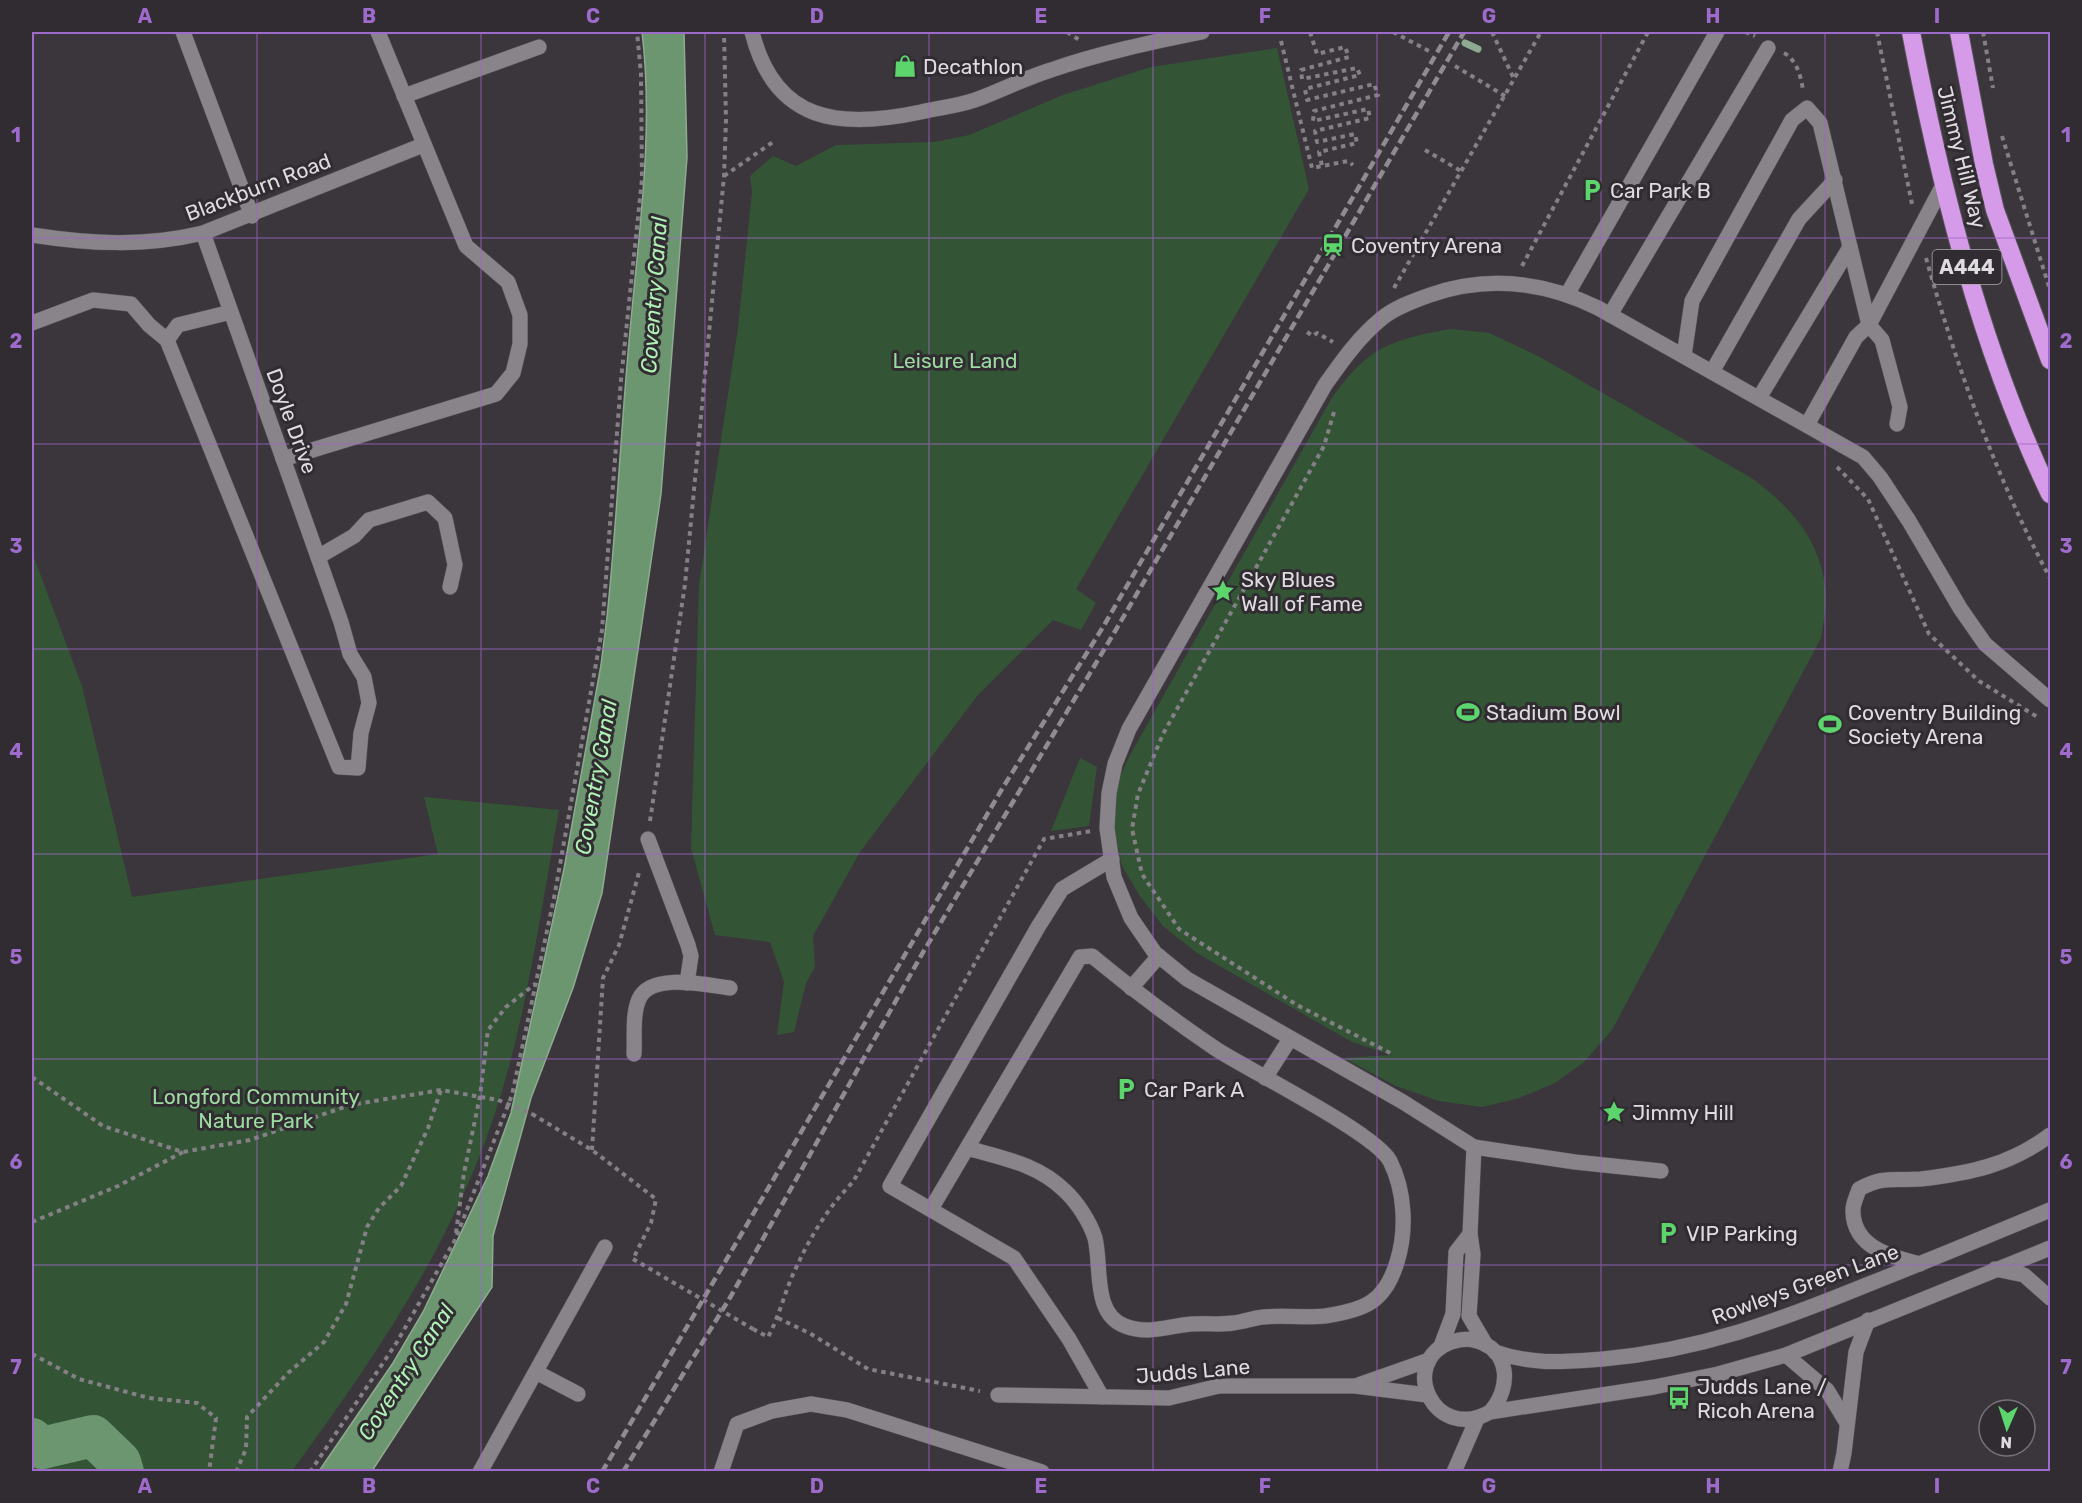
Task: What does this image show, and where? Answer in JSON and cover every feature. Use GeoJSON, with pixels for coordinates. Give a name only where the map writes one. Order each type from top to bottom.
{"type":"FeatureCollection","features":[{"type":"Feature","properties":{"kind":"highway","name":"Jimmy Hill Way"},"geometry":{"type":"LineString","coordinates":[[1911,32],[1943,185],[2005,387],[2050,494]]}},
{"type":"Feature","properties":{"kind":"highway","name":"Jimmy Hill Way"},"geometry":{"type":"LineString","coordinates":[[1959,32],[1995,210],[2050,360]]}},
{"type":"Feature","properties":{"kind":"street"},"geometry":{"type":"LineString","coordinates":[[183,32],[252,216]]}},
{"type":"Feature","properties":{"kind":"street"},"geometry":{"type":"LineString","coordinates":[[283,459],[496,394],[513,373],[520,344],[520,315],[508,282],[466,246],[378,32]]}},
{"type":"Feature","properties":{"kind":"street"},"geometry":{"type":"LineString","coordinates":[[752,32],[760,59],[767,72],[787,94],[817,115],[842,121],[892,118],[972,101],[1052,69],[1154,41],[1202,32]]}},
{"type":"Feature","properties":{"kind":"street"},"geometry":{"type":"LineString","coordinates":[[1568,293],[1717,32]]}},
{"type":"Feature","properties":{"kind":"street"},"geometry":{"type":"LineString","coordinates":[[404,96],[539,46]]}},
{"type":"Feature","properties":{"kind":"street"},"geometry":{"type":"LineString","coordinates":[[1610,315],[1768,48]]}},
{"type":"Feature","properties":{"kind":"street"},"geometry":{"type":"LineString","coordinates":[[1684,356],[1692,301],[1792,120],[1807,108],[1820,123],[1869,325],[1882,340],[1900,407],[1897,424]]}},
{"type":"Feature","properties":{"kind":"street","name":"Blackburn Road"},"geometry":{"type":"LineString","coordinates":[[32,235],[119,244],[169,240],[203,234],[423,145]]}},
{"type":"Feature","properties":{"kind":"street"},"geometry":{"type":"LineString","coordinates":[[1712,372],[1799,219],[1835,180]]}},
{"type":"Feature","properties":{"kind":"street"},"geometry":{"type":"LineString","coordinates":[[1807,426],[1857,337],[1869,325],[1943,185]]}},
{"type":"Feature","properties":{"kind":"street","name":"Doyle Drive"},"geometry":{"type":"LineString","coordinates":[[167,340],[339,767],[358,768],[361,733],[369,703],[364,677],[350,654],[341,622],[203,234]]}},
{"type":"Feature","properties":{"kind":"street"},"geometry":{"type":"LineString","coordinates":[[1759,398],[1833,271],[1850,247]]}},
{"type":"Feature","properties":{"kind":"street"},"geometry":{"type":"LineString","coordinates":[[1661,1171],[1575,1162],[1474,1147],[1403,1102],[1290,1040],[1187,979],[1159,956],[1131,918],[1114,877],[1107,828],[1109,793],[1115,764],[1129,729],[1325,385],[1351,347],[1382,318],[1411,302],[1455,286],[1492,282],[1533,284],[1568,293],[1863,457],[1880,477],[1909,521],[1960,608],[1985,644],[2050,700]]}},
{"type":"Feature","properties":{"kind":"street"},"geometry":{"type":"LineString","coordinates":[[32,323],[93,300],[113,301],[131,304],[149,325],[167,340],[178,325],[231,312]]}},
{"type":"Feature","properties":{"kind":"street"},"geometry":{"type":"LineString","coordinates":[[318,557],[354,536],[369,520],[428,502],[445,518],[455,565],[450,587]]}},
{"type":"Feature","properties":{"kind":"street"},"geometry":{"type":"LineString","coordinates":[[648,839],[691,956],[687,983]]}},
{"type":"Feature","properties":{"kind":"street"},"geometry":{"type":"LineString","coordinates":[[1102,1397],[1069,1339],[1014,1258],[891,1186],[1038,927],[1062,889],[1112,859]]}},
{"type":"Feature","properties":{"kind":"street"},"geometry":{"type":"LineString","coordinates":[[931,1209],[966,1148],[1080,957],[1092,956],[1131,988],[1218,1050],[1362,1136],[1389,1159],[1404,1204],[1401,1251],[1390,1285],[1365,1307],[1320,1316],[1264,1317],[1232,1323],[1190,1324],[1148,1331],[1126,1327],[1116,1322],[1101,1298],[1100,1266],[1091,1227],[1067,1192],[1025,1164],[966,1148]]}},
{"type":"Feature","properties":{"kind":"street"},"geometry":{"type":"LineString","coordinates":[[1131,988],[1159,956]]}},
{"type":"Feature","properties":{"kind":"street"},"geometry":{"type":"LineString","coordinates":[[634,1054],[636,1010],[640,997],[650,986],[662,982],[730,988]]}},
{"type":"Feature","properties":{"kind":"street"},"geometry":{"type":"LineString","coordinates":[[1265,1078],[1290,1040]]}},
{"type":"Feature","properties":{"kind":"street"},"geometry":{"type":"LineString","coordinates":[[1920,1264],[1887,1256],[1871,1247],[1858,1231],[1852,1212],[1859,1189],[1878,1179],[1919,1179],[1972,1172],[2025,1154],[2050,1135]]}},
{"type":"Feature","properties":{"kind":"street"},"geometry":{"type":"LineString","coordinates":[[1454,1472],[1483,1415],[1499,1402],[1506,1376],[1502,1363],[1469,1316],[1473,1254],[1470,1234],[1474,1147]]}},
{"type":"Feature","properties":{"kind":"street","name":"Rowleys Green Lane"},"geometry":{"type":"LineString","coordinates":[[1490,1348],[1522,1361],[1562,1362],[1652,1354],[1711,1342],[1773,1323],[2050,1210]]}},
{"type":"Feature","properties":{"kind":"street"},"geometry":{"type":"LineString","coordinates":[[1470,1234],[1456,1252],[1453,1314],[1441,1346],[1429,1360],[1424,1383],[1427,1395],[1442,1414],[1465,1420],[1483,1415],[1654,1387],[1718,1374],[1786,1355],[2050,1248]]}},
{"type":"Feature","properties":{"kind":"street"},"geometry":{"type":"LineString","coordinates":[[480,1472],[605,1247]]}},
{"type":"Feature","properties":{"kind":"street"},"geometry":{"type":"LineString","coordinates":[[1995,1269],[2024,1275],[2050,1298]]}},
{"type":"Feature","properties":{"kind":"street"},"geometry":{"type":"LineString","coordinates":[[1840,1472],[1856,1352],[1868,1320]]}},
{"type":"Feature","properties":{"kind":"street"},"geometry":{"type":"LineString","coordinates":[[1441,1346],[1459,1339],[1473,1340],[1490,1348]]}},
{"type":"Feature","properties":{"kind":"street"},"geometry":{"type":"LineString","coordinates":[[1786,1355],[1827,1390],[1847,1423]]}},
{"type":"Feature","properties":{"kind":"street","name":"Judds Lane"},"geometry":{"type":"LineString","coordinates":[[1355,1386],[1429,1360]]}},
{"type":"Feature","properties":{"kind":"street"},"geometry":{"type":"LineString","coordinates":[[536,1372],[578,1394]]}},
{"type":"Feature","properties":{"kind":"street","name":"Judds Lane"},"geometry":{"type":"LineString","coordinates":[[998,1395],[1169,1398],[1219,1386],[1355,1386],[1427,1395]]}},
{"type":"Feature","properties":{"kind":"street"},"geometry":{"type":"LineString","coordinates":[[721,1472],[737,1424],[772,1411],[811,1404],[847,1410],[1042,1472]]}},
{"type":"Feature","properties":{"kind":"path"},"geometry":{"type":"LineString","coordinates":[[310,1472],[397,1342],[455,1240],[508,1108],[554,898],[603,630],[621,380],[642,179],[642,98],[637,32]]}},
{"type":"Feature","properties":{"kind":"path"},"geometry":{"type":"LineString","coordinates":[[592,1150],[603,978],[619,945],[648,839],[685,584],[724,176],[726,120],[724,32]]}},
{"type":"Feature","properties":{"kind":"path"},"geometry":{"type":"LineString","coordinates":[[1066,32],[1090,46]]}},
{"type":"Feature","properties":{"kind":"path"},"geometry":{"type":"LineString","coordinates":[[1310,32],[1317,54],[1345,47],[1349,57],[1301,70],[1302,80],[1357,68],[1360,75],[1305,89],[1307,100],[1374,84],[1378,95],[1314,111],[1313,121],[1368,109],[1370,118],[1315,131],[1317,142],[1355,134],[1357,143],[1319,152],[1323,166]]}},
{"type":"Feature","properties":{"kind":"path"},"geometry":{"type":"LineString","coordinates":[[1393,32],[1429,51]]}},
{"type":"Feature","properties":{"kind":"path"},"geometry":{"type":"LineString","coordinates":[[1492,32],[1514,79]]}},
{"type":"Feature","properties":{"kind":"path"},"geometry":{"type":"LineString","coordinates":[[1390,292],[1395,287],[1541,32]]}},
{"type":"Feature","properties":{"kind":"path"},"geometry":{"type":"LineString","coordinates":[[1513,283],[1648,32]]}},
{"type":"Feature","properties":{"kind":"path"},"geometry":{"type":"LineString","coordinates":[[1745,32],[1759,38],[1768,48],[1788,55],[1800,72],[1807,108]]}},
{"type":"Feature","properties":{"kind":"path"},"geometry":{"type":"LineString","coordinates":[[1877,32],[1919,231],[1945,324],[1988,442],[2050,578]]}},
{"type":"Feature","properties":{"kind":"path"},"geometry":{"type":"LineString","coordinates":[[1983,32],[1993,89]]}},
{"type":"Feature","properties":{"kind":"path"},"geometry":{"type":"LineString","coordinates":[[1281,41],[1312,168],[1348,161],[1353,165]]}},
{"type":"Feature","properties":{"kind":"path"},"geometry":{"type":"LineString","coordinates":[[1455,66],[1505,96]]}},
{"type":"Feature","properties":{"kind":"path"},"geometry":{"type":"LineString","coordinates":[[2000,124],[2031,234],[2050,290]]}},
{"type":"Feature","properties":{"kind":"path"},"geometry":{"type":"LineString","coordinates":[[724,176],[773,142]]}},
{"type":"Feature","properties":{"kind":"path"},"geometry":{"type":"LineString","coordinates":[[1425,150],[1461,171]]}},
{"type":"Feature","properties":{"kind":"path"},"geometry":{"type":"LineString","coordinates":[[1307,332],[1313,336],[1317,333],[1333,342]]}},
{"type":"Feature","properties":{"kind":"path"},"geometry":{"type":"LineString","coordinates":[[1328,350],[1341,334]]}},
{"type":"Feature","properties":{"kind":"path"},"geometry":{"type":"LineString","coordinates":[[1325,385],[1339,393],[1324,446],[1163,734],[1138,794],[1132,829],[1142,874],[1179,929],[1297,1005],[1394,1055]]}},
{"type":"Feature","properties":{"kind":"path"},"geometry":{"type":"LineString","coordinates":[[1831,463],[1868,499],[1929,634],[1978,681],[2042,719]]}},
{"type":"Feature","properties":{"kind":"path"},"geometry":{"type":"LineString","coordinates":[[32,1222],[118,1186],[183,1152],[250,1140],[350,1105],[441,1090],[480,1096],[498,1100],[532,1114],[592,1150],[656,1199],[651,1223],[633,1259],[768,1337],[778,1318],[796,1268],[833,1203],[853,1182],[1044,839],[1107,828],[1132,829]]}},
{"type":"Feature","properties":{"kind":"path"},"geometry":{"type":"LineString","coordinates":[[455,1240],[464,1173],[480,1096],[488,1030],[506,1007],[535,984]]}},
{"type":"Feature","properties":{"kind":"path"},"geometry":{"type":"LineString","coordinates":[[32,1077],[103,1125],[183,1152]]}},
{"type":"Feature","properties":{"kind":"path"},"geometry":{"type":"LineString","coordinates":[[236,1472],[246,1449],[247,1417],[288,1373],[324,1342],[346,1304],[367,1227],[379,1208],[401,1186],[428,1128],[441,1090]]}},
{"type":"Feature","properties":{"kind":"path"},"geometry":{"type":"LineString","coordinates":[[778,1318],[811,1334],[868,1369],[998,1395]]}},
{"type":"Feature","properties":{"kind":"path"},"geometry":{"type":"LineString","coordinates":[[32,1354],[79,1379],[149,1398],[196,1403],[216,1418],[208,1472]]}},
{"type":"Feature","properties":{"kind":"green space","name":"Leisure Land"},"geometry":{"type":"Polygon","coordinates":[[[1277,48],[1309,189],[1076,589],[1096,603],[1081,630],[1053,620],[977,696],[860,852],[813,936],[815,967],[806,983],[794,1032],[777,1035],[784,982],[770,942],[715,935],[691,848],[699,585],[738,328],[752,192],[750,176],[773,156],[796,166],[836,145],[935,142],[969,135],[1063,95],[1151,67],[1277,48]]]}},
{"type":"Feature","properties":{"kind":"green space","name":"Stadium Bowl"},"geometry":{"type":"Polygon","coordinates":[[[1451,329],[1489,333],[1538,356],[1753,479],[1781,503],[1804,529],[1819,560],[1826,597],[1821,638],[1612,1030],[1584,1062],[1555,1083],[1519,1098],[1482,1107],[1439,1101],[1396,1086],[1344,1058],[1392,1055],[1352,1042],[1197,953],[1163,926],[1140,896],[1122,866],[1112,810],[1117,783],[1130,755],[1330,401],[1356,369],[1381,349],[1411,337],[1451,329]]]}},
{"type":"Feature","properties":{"kind":"green space","name":"Longford Community Nature Park"},"geometry":{"type":"Polygon","coordinates":[[[32,552],[82,686],[132,897],[438,854],[424,797],[559,810],[520,1022],[502,1091],[484,1144],[440,1243],[414,1290],[355,1382],[292,1471],[32,1471],[32,552]]]}},
{"type":"Feature","properties":{"kind":"green space"},"geometry":{"type":"Polygon","coordinates":[[[1080,758],[1097,767],[1089,826],[1051,831],[1080,758]]]}},
{"type":"Feature","properties":{"kind":"water","name":"Coventry Canal"},"geometry":{"type":"Polygon","coordinates":[[[642,32],[684,32],[687,157],[661,494],[602,893],[573,988],[531,1098],[493,1236],[492,1287],[372,1471],[319,1471],[393,1363],[423,1312],[488,1176],[511,1113],[564,869],[601,665],[607,617],[644,182],[646,107],[642,32]]]}},
{"type":"Feature","properties":{"kind":"waterway"},"geometry":{"type":"LineString","coordinates":[[1465,43],[1478,49]]}},
{"type":"Feature","properties":{"kind":"waterway"},"geometry":{"type":"LineString","coordinates":[[32,1439],[42,1448],[93,1436],[120,1462],[123,1472]]}},
{"type":"Feature","properties":{"kind":"railway"},"geometry":{"type":"LineString","coordinates":[[602,1472],[1002,789],[1103,627],[1449,32]]}},
{"type":"Feature","properties":{"kind":"railway"},"geometry":{"type":"LineString","coordinates":[[623,1472],[731,1296],[922,954],[1114,633],[1464,32]]}},
{"type":"Feature","properties":{"kind":"place","name":"Decathlon"},"geometry":{"type":"Point","coordinates":[905,66]}},
{"type":"Feature","properties":{"kind":"place","name":"Car Park B"},"geometry":{"type":"Point","coordinates":[1592,190]}},
{"type":"Feature","properties":{"kind":"place","name":"Coventry Arena"},"geometry":{"type":"Point","coordinates":[1333,245]}},
{"type":"Feature","properties":{"kind":"place","name":"Sky Blues Wall of Fame"},"geometry":{"type":"Point","coordinates":[1223,591]}},
{"type":"Feature","properties":{"kind":"place","name":"Stadium Bowl"},"geometry":{"type":"Point","coordinates":[1468,712]}},
{"type":"Feature","properties":{"kind":"place","name":"Coventry Building Society Arena"},"geometry":{"type":"Point","coordinates":[1830,724]}},
{"type":"Feature","properties":{"kind":"place","name":"Car Park A"},"geometry":{"type":"Point","coordinates":[1126,1089]}},
{"type":"Feature","properties":{"kind":"place","name":"Jimmy Hill"},"geometry":{"type":"Point","coordinates":[1614,1112]}},
{"type":"Feature","properties":{"kind":"place","name":"VIP Parking"},"geometry":{"type":"Point","coordinates":[1668,1233]}},
{"type":"Feature","properties":{"kind":"place","name":"Judds Lane / Ricoh Arena"},"geometry":{"type":"Point","coordinates":[1679,1398]}}]}
